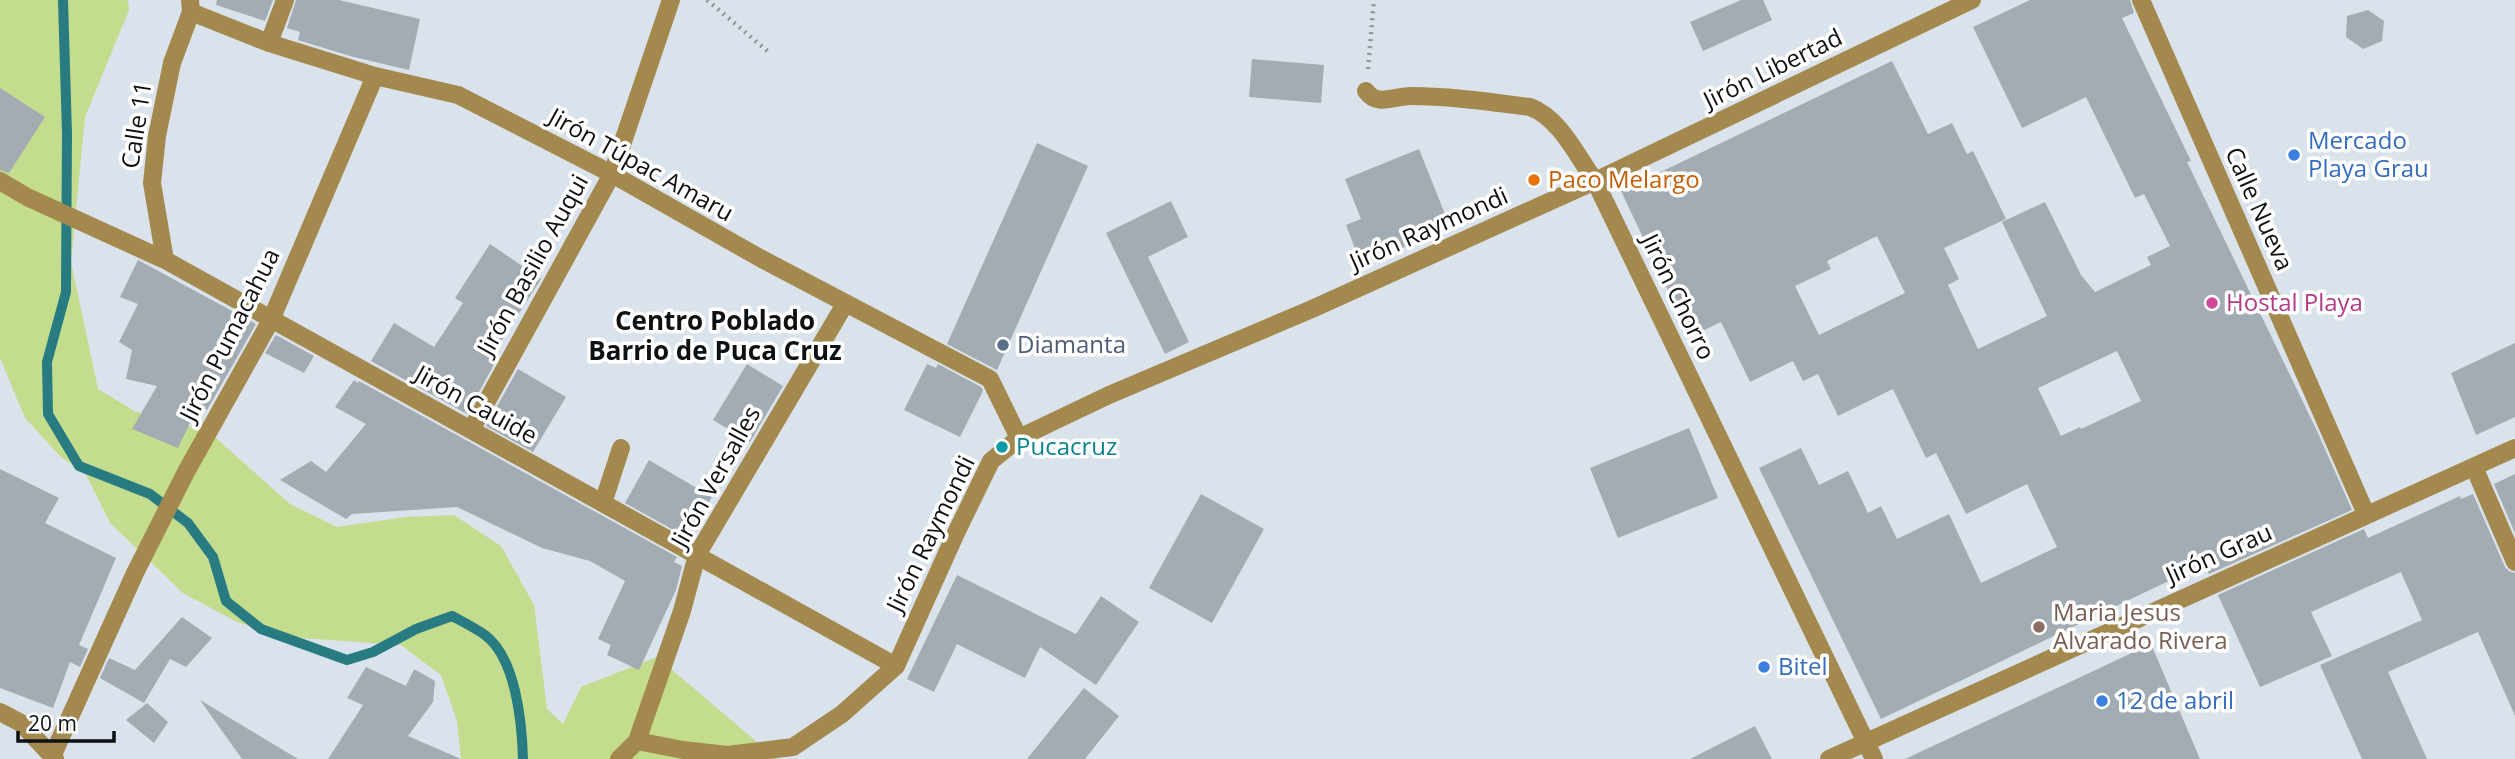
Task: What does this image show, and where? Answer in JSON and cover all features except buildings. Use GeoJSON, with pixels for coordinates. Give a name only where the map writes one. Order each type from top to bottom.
{"type":"FeatureCollection","features":[{"type":"Feature","properties":{"kind":"street"},"geometry":{"type":"LineString","coordinates":[[269,43],[285,0]]}},
{"type":"Feature","properties":{"kind":"street","name":"Jirón Basilio Auqui"},"geometry":{"type":"LineString","coordinates":[[471,430],[612,174],[671,0]]}},
{"type":"Feature","properties":{"kind":"street","name":"Jirón Libertad"},"geometry":{"type":"LineString","coordinates":[[1595,181],[1972,0]]}},
{"type":"Feature","properties":{"kind":"street","name":"Calle Nueva"},"geometry":{"type":"LineString","coordinates":[[2141,0],[2366,514]]}},
{"type":"Feature","properties":{"kind":"street","name":"Jirón Túpac Amaru"},"geometry":{"type":"LineString","coordinates":[[190,6],[269,43],[375,76],[458,95],[612,174],[845,304],[990,379],[1019,438]]}},
{"type":"Feature","properties":{"kind":"street","name":"Calle 11"},"geometry":{"type":"LineString","coordinates":[[165,260],[152,183],[156,136],[172,63],[190,6]]}},
{"type":"Feature","properties":{"kind":"street","name":"Jirón Pumacahua"},"geometry":{"type":"LineString","coordinates":[[53,758],[135,573],[186,472],[271,320],[375,76]]}},
{"type":"Feature","properties":{"kind":"street","name":"Jirón Chorro"},"geometry":{"type":"LineString","coordinates":[[1366,91],[1378,101],[1406,96],[1442,96],[1530,107],[1542,111],[1552,120],[1595,181],[1874,759]]}},
{"type":"Feature","properties":{"kind":"street","name":"Jirón Cauide"},"geometry":{"type":"LineString","coordinates":[[0,181],[27,197],[165,260],[896,666]]}},
{"type":"Feature","properties":{"kind":"street","name":"Jirón Raymondi"},"geometry":{"type":"LineString","coordinates":[[637,741],[727,755],[793,747],[842,714],[896,666],[991,461],[1019,438],[1109,395],[1312,309],[1595,181]]}},
{"type":"Feature","properties":{"kind":"street","name":"Jirón Versalles"},"geometry":{"type":"LineString","coordinates":[[620,758],[637,741],[682,611],[696,555],[845,304]]}},
{"type":"Feature","properties":{"kind":"street"},"geometry":{"type":"LineString","coordinates":[[603,503],[621,448]]}},
{"type":"Feature","properties":{"kind":"street","name":"Jirón Grau"},"geometry":{"type":"LineString","coordinates":[[1829,759],[2515,448]]}},
{"type":"Feature","properties":{"kind":"street"},"geometry":{"type":"LineString","coordinates":[[2474,467],[2515,562]]}},
{"type":"Feature","properties":{"kind":"street"},"geometry":{"type":"LineString","coordinates":[[0,712],[21,723],[53,758]]}},
{"type":"Feature","properties":{"kind":"path"},"geometry":{"type":"LineString","coordinates":[[707,0],[771,54]]}},
{"type":"Feature","properties":{"kind":"path"},"geometry":{"type":"LineString","coordinates":[[1366,91],[1374,0]]}},
{"type":"Feature","properties":{"kind":"green space"},"geometry":{"type":"Polygon","coordinates":[[[0,0],[128,0],[129,10],[85,117],[71,262],[98,389],[136,412],[208,431],[290,504],[337,527],[406,517],[454,515],[501,546],[534,605],[547,709],[563,724],[581,687],[657,657],[777,759],[461,759],[457,721],[441,675],[401,645],[287,637],[237,622],[183,593],[110,523],[86,475],[60,456],[25,418],[0,358],[0,0]]]}},
{"type":"Feature","properties":{"kind":"waterway"},"geometry":{"type":"LineString","coordinates":[[63,0],[67,134],[66,292],[47,362],[48,414],[79,466],[150,494],[188,523],[213,557],[226,601],[261,629],[347,660],[373,652],[416,629],[452,616],[481,632],[495,645],[510,675],[519,710],[523,759]]}},
{"type":"Feature","properties":{"kind":"place","name":"Mercado Playa Grau"},"geometry":{"type":"Point","coordinates":[2294,155]}},
{"type":"Feature","properties":{"kind":"place","name":"Paco Melargo"},"geometry":{"type":"Point","coordinates":[1534,180]}},
{"type":"Feature","properties":{"kind":"place","name":"Hostal Playa"},"geometry":{"type":"Point","coordinates":[2212,303]}},
{"type":"Feature","properties":{"kind":"place","name":"Diamanta"},"geometry":{"type":"Point","coordinates":[1003,345]}},
{"type":"Feature","properties":{"kind":"place","name":"Pucacruz"},"geometry":{"type":"Point","coordinates":[1002,447]}},
{"type":"Feature","properties":{"kind":"place","name":"Maria Jesus Alvarado Rivera"},"geometry":{"type":"Point","coordinates":[2039,627]}},
{"type":"Feature","properties":{"kind":"place","name":"Bitel"},"geometry":{"type":"Point","coordinates":[1764,667]}},
{"type":"Feature","properties":{"kind":"place","name":"12 de abril"},"geometry":{"type":"Point","coordinates":[2102,701]}},
{"type":"Feature","properties":{"kind":"district","name":"Centro Poblado Barrio de Puca Cruz"},"geometry":{"type":"Point","coordinates":[715,336]}}]}
